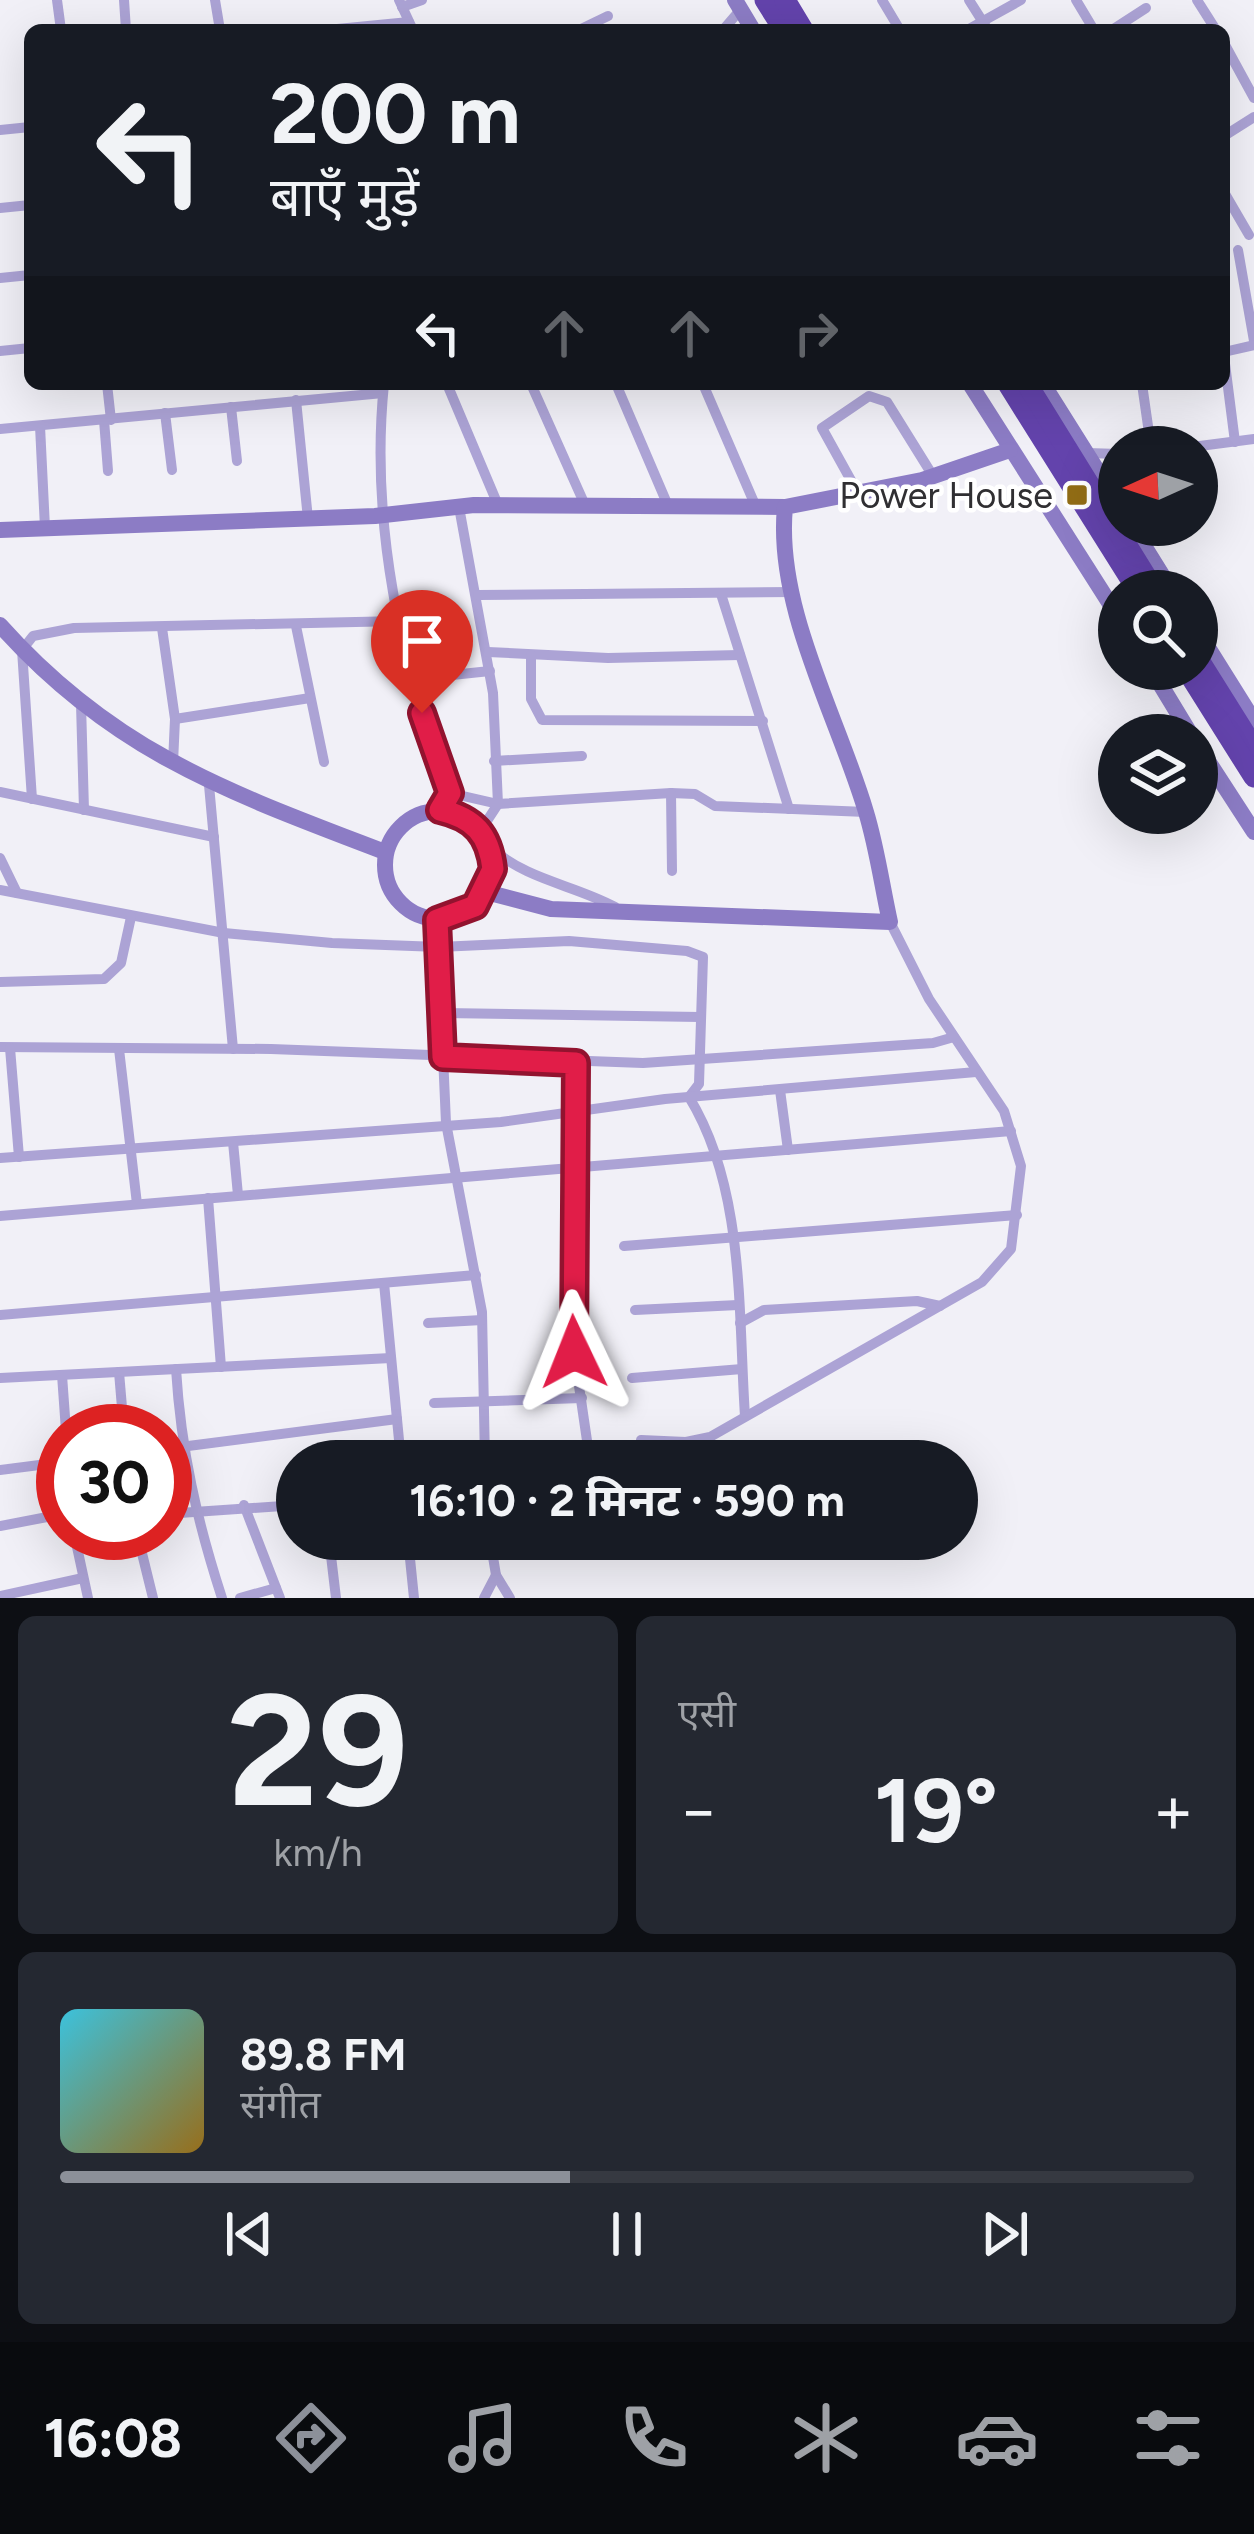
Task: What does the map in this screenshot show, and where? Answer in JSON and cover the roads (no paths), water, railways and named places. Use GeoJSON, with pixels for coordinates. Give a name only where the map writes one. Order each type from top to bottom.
{"type":"FeatureCollection","features":[{"type":"Feature","properties":{"kind":"highway"},"geometry":{"type":"LineString","coordinates":[[765,0],[791,24]]}},
{"type":"Feature","properties":{"kind":"highway"},"geometry":{"type":"LineString","coordinates":[[1011,390],[1125,570]]}},
{"type":"Feature","properties":{"kind":"highway"},"geometry":{"type":"LineString","coordinates":[[1031,390],[1142,570]]}},
{"type":"Feature","properties":{"kind":"highway"},"geometry":{"type":"LineString","coordinates":[[1199,690],[1254,777]]}},
{"type":"Feature","properties":{"kind":"highway"},"geometry":{"type":"LineString","coordinates":[[1218,690],[1254,748]]}},
{"type":"Feature","properties":{"kind":"street"},"geometry":{"type":"LineString","coordinates":[[400,4],[422,0]]}},
{"type":"Feature","properties":{"kind":"street"},"geometry":{"type":"LineString","coordinates":[[988,24],[1021,0]]}},
{"type":"Feature","properties":{"kind":"street"},"geometry":{"type":"LineString","coordinates":[[1121,24],[1146,8]]}},
{"type":"Feature","properties":{"kind":"street"},"geometry":{"type":"LineString","coordinates":[[591,24],[608,16]]}},
{"type":"Feature","properties":{"kind":"street"},"geometry":{"type":"LineString","coordinates":[[1230,54],[1254,98]]}},
{"type":"Feature","properties":{"kind":"street"},"geometry":{"type":"LineString","coordinates":[[1230,202],[1249,235]]}},
{"type":"Feature","properties":{"kind":"street"},"geometry":{"type":"LineString","coordinates":[[1238,250],[1254,343]]}},
{"type":"Feature","properties":{"kind":"street"},"geometry":{"type":"LineString","coordinates":[[107,390],[108,471]]}},
{"type":"Feature","properties":{"kind":"street"},"geometry":{"type":"LineString","coordinates":[[0,429],[368,390]]}},
{"type":"Feature","properties":{"kind":"street"},"geometry":{"type":"LineString","coordinates":[[383,390],[382,515],[414,679],[450,793],[440,810]]}},
{"type":"Feature","properties":{"kind":"street"},"geometry":{"type":"LineString","coordinates":[[450,390],[498,505]]}},
{"type":"Feature","properties":{"kind":"street"},"geometry":{"type":"LineString","coordinates":[[534,390],[585,506]]}},
{"type":"Feature","properties":{"kind":"street"},"geometry":{"type":"LineString","coordinates":[[619,390],[669,508]]}},
{"type":"Feature","properties":{"kind":"street"},"geometry":{"type":"LineString","coordinates":[[706,390],[756,507]]}},
{"type":"Feature","properties":{"kind":"street"},"geometry":{"type":"LineString","coordinates":[[864,390],[868,396],[887,402],[933,476]]}},
{"type":"Feature","properties":{"kind":"street"},"geometry":{"type":"LineString","coordinates":[[974,390],[1098,586]]}},
{"type":"Feature","properties":{"kind":"street"},"geometry":{"type":"LineString","coordinates":[[1047,390],[1098,471]]}},
{"type":"Feature","properties":{"kind":"street"},"geometry":{"type":"LineString","coordinates":[[1143,390],[1148,426]]}},
{"type":"Feature","properties":{"kind":"street"},"geometry":{"type":"LineString","coordinates":[[1228,390],[1235,442]]}},
{"type":"Feature","properties":{"kind":"street"},"geometry":{"type":"LineString","coordinates":[[858,493],[822,428],[868,396]]}},
{"type":"Feature","properties":{"kind":"street"},"geometry":{"type":"LineString","coordinates":[[296,400],[308,519]]}},
{"type":"Feature","properties":{"kind":"street"},"geometry":{"type":"LineString","coordinates":[[231,407],[236,461]]}},
{"type":"Feature","properties":{"kind":"street"},"geometry":{"type":"LineString","coordinates":[[165,413],[172,470]]}},
{"type":"Feature","properties":{"kind":"street"},"geometry":{"type":"LineString","coordinates":[[40,426],[47,493],[45,527]]}},
{"type":"Feature","properties":{"kind":"street"},"geometry":{"type":"LineString","coordinates":[[1218,444],[1254,439]]}},
{"type":"Feature","properties":{"kind":"street"},"geometry":{"type":"LineString","coordinates":[[0,530],[308,519],[459,506],[785,507],[933,476],[1010,450]]}},
{"type":"Feature","properties":{"kind":"street"},"geometry":{"type":"LineString","coordinates":[[1087,453],[1098,453]]}},
{"type":"Feature","properties":{"kind":"street"},"geometry":{"type":"LineString","coordinates":[[459,506],[490,671],[498,804],[481,830]]}},
{"type":"Feature","properties":{"kind":"street"},"geometry":{"type":"LineString","coordinates":[[696,1440],[710,1437],[940,1306],[1002,1264],[1017,1215],[1021,1166],[1011,1131],[890,922],[866,812],[827,708],[794,592],[782,537],[785,507]]}},
{"type":"Feature","properties":{"kind":"street"},"geometry":{"type":"LineString","coordinates":[[478,595],[794,592]]}},
{"type":"Feature","properties":{"kind":"street"},"geometry":{"type":"LineString","coordinates":[[721,594],[789,809]]}},
{"type":"Feature","properties":{"kind":"street"},"geometry":{"type":"LineString","coordinates":[[32,799],[22,650],[33,636],[74,628],[401,621]]}},
{"type":"Feature","properties":{"kind":"street"},"geometry":{"type":"LineString","coordinates":[[0,625],[81,704],[172,766],[209,785],[385,852]]}},
{"type":"Feature","properties":{"kind":"street"},"geometry":{"type":"LineString","coordinates":[[296,626],[325,762]]}},
{"type":"Feature","properties":{"kind":"street"},"geometry":{"type":"LineString","coordinates":[[162,628],[175,719],[172,766]]}},
{"type":"Feature","properties":{"kind":"street"},"geometry":{"type":"LineString","coordinates":[[488,652],[740,655]]}},
{"type":"Feature","properties":{"kind":"street"},"geometry":{"type":"LineString","coordinates":[[531,655],[531,698],[542,720],[763,721]]}},
{"type":"Feature","properties":{"kind":"street"},"geometry":{"type":"LineString","coordinates":[[1218,664],[1254,721]]}},
{"type":"Feature","properties":{"kind":"street"},"geometry":{"type":"LineString","coordinates":[[414,679],[490,671]]}},
{"type":"Feature","properties":{"kind":"street"},"geometry":{"type":"LineString","coordinates":[[175,719],[310,698]]}},
{"type":"Feature","properties":{"kind":"street"},"geometry":{"type":"LineString","coordinates":[[81,704],[84,810]]}},
{"type":"Feature","properties":{"kind":"street"},"geometry":{"type":"LineString","coordinates":[[494,761],[582,755]]}},
{"type":"Feature","properties":{"kind":"street"},"geometry":{"type":"LineString","coordinates":[[1218,776],[1254,832]]}},
{"type":"Feature","properties":{"kind":"street"},"geometry":{"type":"LineString","coordinates":[[209,785],[233,1049]]}},
{"type":"Feature","properties":{"kind":"street"},"geometry":{"type":"LineString","coordinates":[[0,792],[214,837]]}},
{"type":"Feature","properties":{"kind":"street"},"geometry":{"type":"LineString","coordinates":[[450,793],[498,804],[695,794],[715,806],[866,812]]}},
{"type":"Feature","properties":{"kind":"street"},"geometry":{"type":"LineString","coordinates":[[671,793],[672,871]]}},
{"type":"Feature","properties":{"kind":"street"},"geometry":{"type":"LineString","coordinates":[[491,848],[493,869],[486,892],[457,916],[437,920],[401,905],[389,889],[385,852],[399,826],[418,814],[440,810],[463,815],[481,830],[491,848],[525,875],[579,887],[618,909]]}},
{"type":"Feature","properties":{"kind":"street"},"geometry":{"type":"LineString","coordinates":[[0,858],[17,893]]}},
{"type":"Feature","properties":{"kind":"street"},"geometry":{"type":"LineString","coordinates":[[0,890],[224,933],[439,947],[569,940],[687,951],[703,957],[699,1084],[689,1097]]}},
{"type":"Feature","properties":{"kind":"street"},"geometry":{"type":"LineString","coordinates":[[486,892],[551,909],[890,922]]}},
{"type":"Feature","properties":{"kind":"street"},"geometry":{"type":"LineString","coordinates":[[0,982],[104,979],[121,963],[131,917]]}},
{"type":"Feature","properties":{"kind":"street"},"geometry":{"type":"LineString","coordinates":[[437,920],[446,1123],[482,1320],[485,1440]]}},
{"type":"Feature","properties":{"kind":"street"},"geometry":{"type":"LineString","coordinates":[[443,1013],[700,1017]]}},
{"type":"Feature","properties":{"kind":"street"},"geometry":{"type":"LineString","coordinates":[[19,1156],[5,1048],[233,1049],[576,1063],[698,1061],[954,1037]]}},
{"type":"Feature","properties":{"kind":"street"},"geometry":{"type":"LineString","coordinates":[[119,1049],[137,1204]]}},
{"type":"Feature","properties":{"kind":"street"},"geometry":{"type":"LineString","coordinates":[[576,1063],[573,1328],[587,1440]]}},
{"type":"Feature","properties":{"kind":"street"},"geometry":{"type":"LineString","coordinates":[[0,1158],[233,1142],[976,1072]]}},
{"type":"Feature","properties":{"kind":"street"},"geometry":{"type":"LineString","coordinates":[[781,1090],[788,1150]]}},
{"type":"Feature","properties":{"kind":"street"},"geometry":{"type":"LineString","coordinates":[[689,1097],[709,1130],[732,1239],[745,1416]]}},
{"type":"Feature","properties":{"kind":"street"},"geometry":{"type":"LineString","coordinates":[[0,1216],[1011,1131]]}},
{"type":"Feature","properties":{"kind":"street"},"geometry":{"type":"LineString","coordinates":[[233,1142],[238,1195]]}},
{"type":"Feature","properties":{"kind":"street"},"geometry":{"type":"LineString","coordinates":[[208,1198],[221,1367]]}},
{"type":"Feature","properties":{"kind":"street"},"geometry":{"type":"LineString","coordinates":[[625,1246],[1017,1215]]}},
{"type":"Feature","properties":{"kind":"street"},"geometry":{"type":"LineString","coordinates":[[0,1315],[476,1275]]}},
{"type":"Feature","properties":{"kind":"street"},"geometry":{"type":"LineString","coordinates":[[384,1283],[399,1440]]}},
{"type":"Feature","properties":{"kind":"street"},"geometry":{"type":"LineString","coordinates":[[740,1323],[764,1310],[917,1301],[940,1306]]}},
{"type":"Feature","properties":{"kind":"street"},"geometry":{"type":"LineString","coordinates":[[635,1310],[738,1305]]}},
{"type":"Feature","properties":{"kind":"street"},"geometry":{"type":"LineString","coordinates":[[428,1323],[482,1320]]}},
{"type":"Feature","properties":{"kind":"street"},"geometry":{"type":"LineString","coordinates":[[0,1378],[391,1358]]}},
{"type":"Feature","properties":{"kind":"street"},"geometry":{"type":"LineString","coordinates":[[176,1369],[178,1404]]}},
{"type":"Feature","properties":{"kind":"street"},"geometry":{"type":"LineString","coordinates":[[632,1378],[742,1369]]}},
{"type":"Feature","properties":{"kind":"street"},"geometry":{"type":"LineString","coordinates":[[119,1372],[122,1404]]}},
{"type":"Feature","properties":{"kind":"street"},"geometry":{"type":"LineString","coordinates":[[62,1375],[64,1404]]}},
{"type":"Feature","properties":{"kind":"street"},"geometry":{"type":"LineString","coordinates":[[434,1403],[582,1398]]}},
{"type":"Feature","properties":{"kind":"street"},"geometry":{"type":"LineString","coordinates":[[192,1445],[397,1419]]}},
{"type":"Feature","properties":{"kind":"street"},"geometry":{"type":"LineString","coordinates":[[0,1470],[36,1465]]}},
{"type":"Feature","properties":{"kind":"street"},"geometry":{"type":"LineString","coordinates":[[192,1504],[222,1598]]}},
{"type":"Feature","properties":{"kind":"street"},"geometry":{"type":"LineString","coordinates":[[240,1598],[278,1593],[244,1505]]}},
{"type":"Feature","properties":{"kind":"street"},"geometry":{"type":"LineString","coordinates":[[193,1509],[276,1505]]}},
{"type":"Feature","properties":{"kind":"street"},"geometry":{"type":"LineString","coordinates":[[0,1526],[36,1519]]}},
{"type":"Feature","properties":{"kind":"street"},"geometry":{"type":"LineString","coordinates":[[79,1560],[88,1598]]}},
{"type":"Feature","properties":{"kind":"street"},"geometry":{"type":"LineString","coordinates":[[144,1560],[153,1598]]}},
{"type":"Feature","properties":{"kind":"street"},"geometry":{"type":"LineString","coordinates":[[331,1560],[336,1598]]}},
{"type":"Feature","properties":{"kind":"street"},"geometry":{"type":"LineString","coordinates":[[410,1560],[414,1598]]}},
{"type":"Feature","properties":{"kind":"street"},"geometry":{"type":"LineString","coordinates":[[494,1560],[496,1575],[510,1598]]}},
{"type":"Feature","properties":{"kind":"street"},"geometry":{"type":"LineString","coordinates":[[484,1598],[496,1575]]}},
{"type":"Feature","properties":{"kind":"street"},"geometry":{"type":"LineString","coordinates":[[0,1597],[83,1578]]}},
{"type":"Feature","properties":{"kind":"place","name":"Power House"},"geometry":{"type":"Point","coordinates":[1077,495]}}]}
